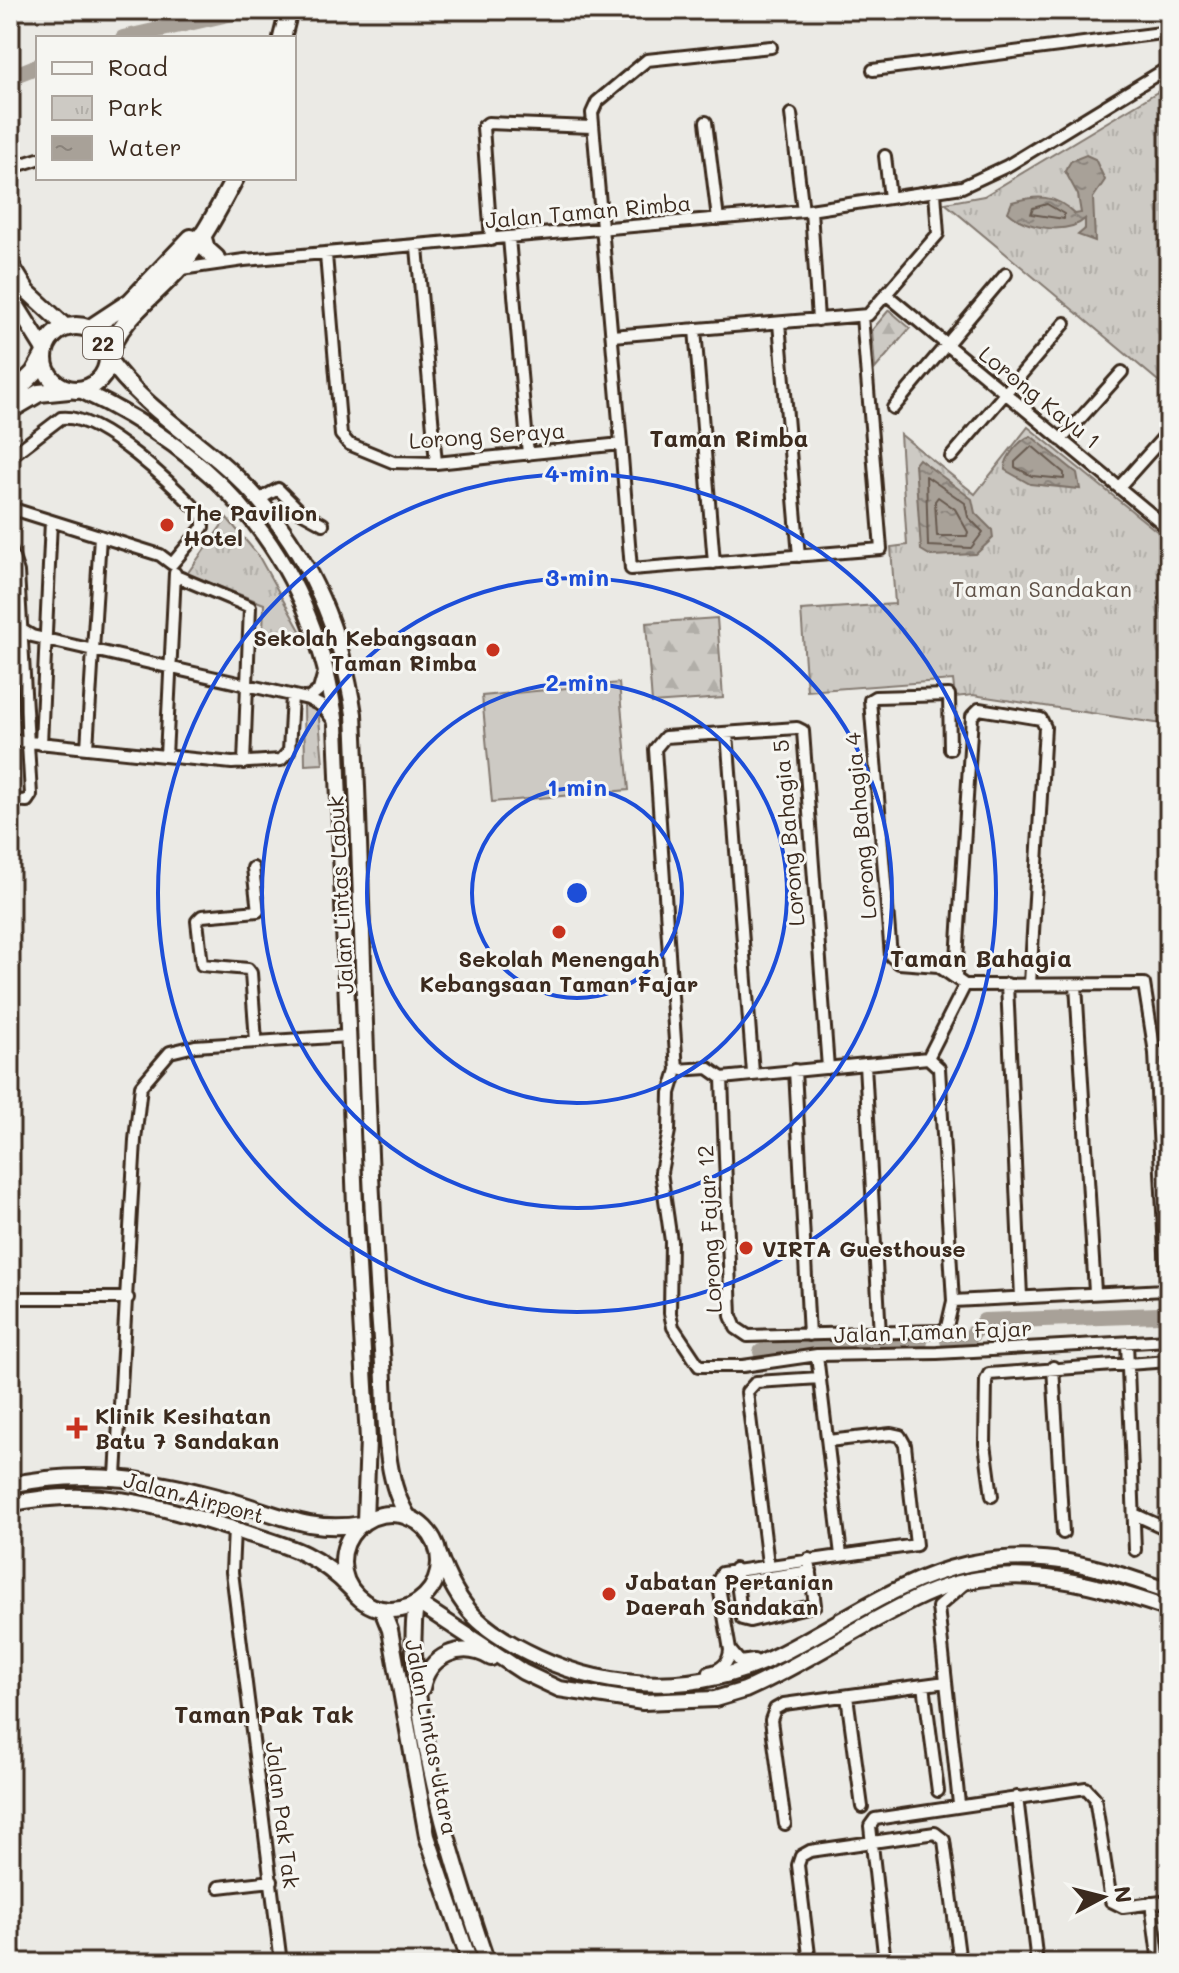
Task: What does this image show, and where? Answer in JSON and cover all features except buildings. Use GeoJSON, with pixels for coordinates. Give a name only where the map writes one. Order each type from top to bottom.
{"type":"FeatureCollection","features":[{"type":"Feature","properties":{"kind":"highway"},"geometry":{"type":"LineString","coordinates":[[282,36],[288,13]]}},
{"type":"Feature","properties":{"kind":"highway"},"geometry":{"type":"LineString","coordinates":[[107,357],[114,338],[129,316],[175,272],[234,180]]}},
{"type":"Feature","properties":{"kind":"highway"},"geometry":{"type":"LineString","coordinates":[[193,244],[206,249],[216,258]]}},
{"type":"Feature","properties":{"kind":"highway","name":"22"},"geometry":{"type":"LineString","coordinates":[[10,397],[34,373],[50,339],[67,328],[89,329],[130,302],[193,244]]}},
{"type":"Feature","properties":{"kind":"highway","name":"22"},"geometry":{"type":"LineString","coordinates":[[75,390],[97,382],[107,357],[102,341],[89,329]]}},
{"type":"Feature","properties":{"kind":"highway"},"geometry":{"type":"LineString","coordinates":[[44,353],[48,373],[61,387],[75,390]]}},
{"type":"Feature","properties":{"kind":"highway"},"geometry":{"type":"LineString","coordinates":[[10,410],[39,393],[75,390]]}},
{"type":"Feature","properties":{"kind":"main road"},"geometry":{"type":"LineString","coordinates":[[10,263],[28,292],[67,328]]}},
{"type":"Feature","properties":{"kind":"main road"},"geometry":{"type":"LineString","coordinates":[[10,295],[44,353]]}},
{"type":"Feature","properties":{"kind":"main road","name":"Jalan Lintas Labuk"},"geometry":{"type":"LineString","coordinates":[[107,357],[142,401],[216,458],[260,499],[298,551],[326,604],[346,669],[354,714],[378,1302],[392,1473],[400,1505],[409,1518]]}},
{"type":"Feature","properties":{"kind":"main road","name":"Jalan Lintas Labuk"},"geometry":{"type":"LineString","coordinates":[[75,390],[128,413],[243,507],[286,566],[309,613],[326,663],[336,725],[368,1439],[364,1523]]}},
{"type":"Feature","properties":{"kind":"main road","name":"Jalan Airport"},"geometry":{"type":"LineString","coordinates":[[10,1485],[64,1476],[116,1476],[184,1489],[320,1528],[364,1523]]}},
{"type":"Feature","properties":{"kind":"main road","name":"Jalan Airport"},"geometry":{"type":"LineString","coordinates":[[10,1504],[42,1498],[108,1497],[148,1503],[317,1557],[351,1589]]}},
{"type":"Feature","properties":{"kind":"main road"},"geometry":{"type":"LineString","coordinates":[[438,1552],[436,1580],[417,1604],[382,1610],[364,1602],[351,1589],[343,1561],[346,1547],[364,1523],[381,1515],[409,1518],[433,1538],[438,1552],[451,1589],[475,1618],[499,1637],[575,1671],[604,1680],[664,1685],[720,1678],[778,1655],[907,1584],[958,1567],[1010,1558],[1067,1560],[1169,1591]]}},
{"type":"Feature","properties":{"kind":"main road"},"geometry":{"type":"LineString","coordinates":[[419,1702],[431,1664],[447,1653],[459,1651],[483,1653],[544,1690],[606,1707],[671,1707],[715,1699],[774,1677],[909,1603],[966,1582],[1029,1575],[1069,1579],[1169,1609]]}},
{"type":"Feature","properties":{"kind":"main road"},"geometry":{"type":"LineString","coordinates":[[417,1604],[523,1672],[559,1689],[643,1702],[715,1699]]}},
{"type":"Feature","properties":{"kind":"main road","name":"Jalan Lintas Utara"},"geometry":{"type":"LineString","coordinates":[[417,1604],[414,1660],[439,1816],[487,1963]]}},
{"type":"Feature","properties":{"kind":"main road","name":"Jalan Lintas Utara"},"geometry":{"type":"LineString","coordinates":[[382,1610],[390,1630],[427,1836],[470,1963]]}},
{"type":"Feature","properties":{"kind":"street"},"geometry":{"type":"LineString","coordinates":[[873,70],[1169,32]]}},
{"type":"Feature","properties":{"kind":"street"},"geometry":{"type":"LineString","coordinates":[[771,47],[647,60],[597,102],[592,113],[631,569],[881,549],[862,316]]}},
{"type":"Feature","properties":{"kind":"street","name":"Jalan Taman Rimba"},"geometry":{"type":"LineString","coordinates":[[175,272],[189,265],[807,211],[935,192],[978,181],[1169,67]]}},
{"type":"Feature","properties":{"kind":"street"},"geometry":{"type":"LineString","coordinates":[[791,114],[807,211],[818,320]]}},
{"type":"Feature","properties":{"kind":"street"},"geometry":{"type":"LineString","coordinates":[[706,122],[718,219]]}},
{"type":"Feature","properties":{"kind":"street"},"geometry":{"type":"LineString","coordinates":[[491,240],[483,127],[488,123],[592,127]]}},
{"type":"Feature","properties":{"kind":"street"},"geometry":{"type":"LineString","coordinates":[[885,156],[890,198]]}},
{"type":"Feature","properties":{"kind":"street"},"geometry":{"type":"LineString","coordinates":[[10,168],[36,160]]}},
{"type":"Feature","properties":{"kind":"street"},"geometry":{"type":"LineString","coordinates":[[612,336],[872,313],[938,234],[935,192]]}},
{"type":"Feature","properties":{"kind":"street"},"geometry":{"type":"LineString","coordinates":[[509,238],[528,454]]}},
{"type":"Feature","properties":{"kind":"street"},"geometry":{"type":"LineString","coordinates":[[417,247],[436,463]]}},
{"type":"Feature","properties":{"kind":"street","name":"Lorong Seraya"},"geometry":{"type":"LineString","coordinates":[[326,255],[341,435],[349,444],[393,462],[436,463],[621,444]]}},
{"type":"Feature","properties":{"kind":"street","name":"Jalan Taman Rimba"},"geometry":{"type":"LineString","coordinates":[[216,258],[244,260]]}},
{"type":"Feature","properties":{"kind":"street"},"geometry":{"type":"LineString","coordinates":[[893,408],[1006,274]]}},
{"type":"Feature","properties":{"kind":"street","name":"Lorong Kayu 1"},"geometry":{"type":"LineString","coordinates":[[887,295],[1169,529]]}},
{"type":"Feature","properties":{"kind":"street"},"geometry":{"type":"LineString","coordinates":[[779,323],[799,556]]}},
{"type":"Feature","properties":{"kind":"street"},"geometry":{"type":"LineString","coordinates":[[951,457],[1065,323]]}},
{"type":"Feature","properties":{"kind":"street"},"geometry":{"type":"LineString","coordinates":[[695,329],[714,563]]}},
{"type":"Feature","properties":{"kind":"street"},"geometry":{"type":"LineString","coordinates":[[1061,440],[1122,372]]}},
{"type":"Feature","properties":{"kind":"street"},"geometry":{"type":"LineString","coordinates":[[10,457],[61,418],[69,417],[95,426],[172,485],[205,521],[180,558],[172,564]]}},
{"type":"Feature","properties":{"kind":"street"},"geometry":{"type":"LineString","coordinates":[[1119,487],[1169,431]]}},
{"type":"Feature","properties":{"kind":"street"},"geometry":{"type":"LineString","coordinates":[[260,499],[278,489],[301,512],[323,524]]}},
{"type":"Feature","properties":{"kind":"street"},"geometry":{"type":"LineString","coordinates":[[10,508],[160,555],[172,564],[176,576],[168,669],[166,756]]}},
{"type":"Feature","properties":{"kind":"street"},"geometry":{"type":"LineString","coordinates":[[41,744],[51,521]]}},
{"type":"Feature","properties":{"kind":"street"},"geometry":{"type":"LineString","coordinates":[[87,748],[100,536]]}},
{"type":"Feature","properties":{"kind":"street"},"geometry":{"type":"LineString","coordinates":[[10,549],[18,572],[30,797],[24,801],[10,800]]}},
{"type":"Feature","properties":{"kind":"street"},"geometry":{"type":"LineString","coordinates":[[176,576],[250,607],[244,763]]}},
{"type":"Feature","properties":{"kind":"street"},"geometry":{"type":"LineString","coordinates":[[10,623],[46,638],[168,669],[308,699],[322,706],[336,725]]}},
{"type":"Feature","properties":{"kind":"street"},"geometry":{"type":"LineString","coordinates":[[308,699],[319,690],[326,663]]}},
{"type":"Feature","properties":{"kind":"street","name":"Lorong Bahagia 4"},"geometry":{"type":"LineString","coordinates":[[950,749],[949,695],[875,697],[870,705],[891,956],[899,963],[938,966],[956,976]]}},
{"type":"Feature","properties":{"kind":"street"},"geometry":{"type":"LineString","coordinates":[[10,740],[244,763],[287,757],[292,696]]}},
{"type":"Feature","properties":{"kind":"street"},"geometry":{"type":"LineString","coordinates":[[1030,984],[1044,722],[974,710],[956,976],[965,985],[1144,984],[1155,1053],[1169,1330]]}},
{"type":"Feature","properties":{"kind":"street","name":"Lorong Bahagia 5"},"geometry":{"type":"LineString","coordinates":[[677,1070],[655,749],[665,737],[797,728],[803,731],[828,1068]]}},
{"type":"Feature","properties":{"kind":"street"},"geometry":{"type":"LineString","coordinates":[[727,733],[753,1073]]}},
{"type":"Feature","properties":{"kind":"street"},"geometry":{"type":"LineString","coordinates":[[253,868],[258,911],[202,916],[197,921],[202,965],[248,969],[251,973],[256,1041]]}},
{"type":"Feature","properties":{"kind":"street"},"geometry":{"type":"LineString","coordinates":[[1007,984],[1021,1297]]}},
{"type":"Feature","properties":{"kind":"street"},"geometry":{"type":"LineString","coordinates":[[928,1058],[965,985]]}},
{"type":"Feature","properties":{"kind":"street"},"geometry":{"type":"LineString","coordinates":[[1076,985],[1095,1292]]}},
{"type":"Feature","properties":{"kind":"street"},"geometry":{"type":"LineString","coordinates":[[116,1476],[136,1117],[141,1086],[170,1052],[195,1046],[348,1036]]}},
{"type":"Feature","properties":{"kind":"street"},"geometry":{"type":"LineString","coordinates":[[1155,1053],[1169,1053]]}},
{"type":"Feature","properties":{"kind":"street"},"geometry":{"type":"LineString","coordinates":[[677,1070],[708,1068],[722,1078],[928,1058],[939,1068],[953,1301],[947,1327],[935,1331],[937,1353]]}},
{"type":"Feature","properties":{"kind":"street"},"geometry":{"type":"LineString","coordinates":[[865,1064],[880,1335]]}},
{"type":"Feature","properties":{"kind":"street","name":"Jalan Taman Fajar"},"geometry":{"type":"LineString","coordinates":[[677,1070],[670,1093],[669,1131],[661,1172],[671,1246],[670,1313],[673,1327],[699,1366],[743,1366],[817,1355],[937,1353],[1169,1340]]}},
{"type":"Feature","properties":{"kind":"street"},"geometry":{"type":"LineString","coordinates":[[795,1070],[809,1335]]}},
{"type":"Feature","properties":{"kind":"street","name":"Lorong Fajar 12"},"geometry":{"type":"LineString","coordinates":[[722,1078],[731,1316],[736,1328],[748,1336],[880,1335],[935,1331]]}},
{"type":"Feature","properties":{"kind":"street"},"geometry":{"type":"LineString","coordinates":[[953,1301],[1165,1290]]}},
{"type":"Feature","properties":{"kind":"street"},"geometry":{"type":"LineString","coordinates":[[10,1298],[128,1298]]}},
{"type":"Feature","properties":{"kind":"street"},"geometry":{"type":"LineString","coordinates":[[1127,1342],[1135,1550]]}},
{"type":"Feature","properties":{"kind":"street"},"geometry":{"type":"LineString","coordinates":[[817,1355],[841,1555]]}},
{"type":"Feature","properties":{"kind":"street"},"geometry":{"type":"LineString","coordinates":[[992,1496],[985,1444],[986,1380],[995,1372],[1169,1361]]}},
{"type":"Feature","properties":{"kind":"street"},"geometry":{"type":"LineString","coordinates":[[1053,1367],[1063,1533]]}},
{"type":"Feature","properties":{"kind":"street"},"geometry":{"type":"LineString","coordinates":[[768,1564],[747,1392],[756,1382],[820,1378]]}},
{"type":"Feature","properties":{"kind":"street"},"geometry":{"type":"LineString","coordinates":[[575,1671],[623,1678],[698,1675],[722,1668],[729,1660],[730,1650],[718,1581],[722,1573],[768,1564],[912,1548],[917,1541],[905,1445],[900,1436],[891,1434],[828,1441]]}},
{"type":"Feature","properties":{"kind":"street"},"geometry":{"type":"LineString","coordinates":[[1134,1514],[1169,1530]]}},
{"type":"Feature","properties":{"kind":"street","name":"Jalan Pak Tak"},"geometry":{"type":"LineString","coordinates":[[234,1529],[232,1572],[281,1963]]}},
{"type":"Feature","properties":{"kind":"street"},"geometry":{"type":"LineString","coordinates":[[735,1569],[742,1619],[750,1621],[811,1608],[815,1598],[809,1559]]}},
{"type":"Feature","properties":{"kind":"street"},"geometry":{"type":"LineString","coordinates":[[737,1582],[811,1571]]}},
{"type":"Feature","properties":{"kind":"street"},"geometry":{"type":"LineString","coordinates":[[909,1603],[938,1607],[966,1582]]}},
{"type":"Feature","properties":{"kind":"street"},"geometry":{"type":"LineString","coordinates":[[938,1607],[959,1804]]}},
{"type":"Feature","properties":{"kind":"street"},"geometry":{"type":"LineString","coordinates":[[730,1650],[740,1662],[753,1660],[840,1619]]}},
{"type":"Feature","properties":{"kind":"street"},"geometry":{"type":"LineString","coordinates":[[785,1824],[771,1720],[775,1709],[784,1704],[946,1682]]}},
{"type":"Feature","properties":{"kind":"street"},"geometry":{"type":"LineString","coordinates":[[924,1685],[938,1791]]}},
{"type":"Feature","properties":{"kind":"street"},"geometry":{"type":"LineString","coordinates":[[847,1696],[862,1807]]}},
{"type":"Feature","properties":{"kind":"street"},"geometry":{"type":"LineString","coordinates":[[885,1963],[870,1826],[875,1819],[1081,1788],[1091,1791],[1095,1798],[1111,1901],[1123,1907],[1169,1901]]}},
{"type":"Feature","properties":{"kind":"street"},"geometry":{"type":"LineString","coordinates":[[1017,1797],[1037,1963]]}},
{"type":"Feature","properties":{"kind":"street"},"geometry":{"type":"LineString","coordinates":[[810,1963],[798,1865],[801,1856],[810,1851],[941,1835],[960,1963]]}},
{"type":"Feature","properties":{"kind":"street"},"geometry":{"type":"LineString","coordinates":[[219,1887],[272,1881]]}},
{"type":"Feature","properties":{"kind":"street"},"geometry":{"type":"LineString","coordinates":[[1151,1903],[1159,1963]]}},
{"type":"Feature","properties":{"kind":"green space"},"geometry":{"type":"Polygon","coordinates":[[[1169,85],[1169,390],[945,203],[984,196],[1169,85]]]}},
{"type":"Feature","properties":{"kind":"green space"},"geometry":{"type":"Polygon","coordinates":[[[889,310],[910,328],[875,369],[872,330],[889,310]]]}},
{"type":"Feature","properties":{"kind":"green space","name":"Taman Sandakan"},"geometry":{"type":"Polygon","coordinates":[[[1028,427],[1169,541],[1169,725],[973,695],[955,697],[953,680],[807,691],[801,610],[895,604],[891,547],[907,545],[900,434],[975,494],[1028,427]]]}},
{"type":"Feature","properties":{"kind":"green space"},"geometry":{"type":"Polygon","coordinates":[[[227,518],[258,555],[302,634],[263,632],[264,604],[187,574],[227,518]]]}},
{"type":"Feature","properties":{"kind":"green space"},"geometry":{"type":"Polygon","coordinates":[[[717,618],[723,698],[652,703],[646,623],[717,618]]]}},
{"type":"Feature","properties":{"kind":"green space"},"geometry":{"type":"Polygon","coordinates":[[[619,683],[629,790],[492,802],[482,696],[619,683]]]}},
{"type":"Feature","properties":{"kind":"green space"},"geometry":{"type":"Polygon","coordinates":[[[304,704],[318,707],[323,764],[305,765],[304,704]]]}},
{"type":"Feature","properties":{"kind":"water"},"geometry":{"type":"Polygon","coordinates":[[[1086,155],[1095,159],[1105,180],[1093,198],[1095,241],[1078,235],[1085,229],[1085,219],[1068,227],[1046,228],[1025,223],[1008,212],[1012,202],[1038,197],[1060,203],[1075,214],[1081,213],[1078,195],[1065,171],[1071,161],[1086,155]]]}},
{"type":"Feature","properties":{"kind":"water"},"geometry":{"type":"Polygon","coordinates":[[[1031,436],[1077,473],[1080,489],[1030,484],[1005,470],[1014,450],[1031,436]]]}},
{"type":"Feature","properties":{"kind":"water"},"geometry":{"type":"Polygon","coordinates":[[[919,459],[972,499],[975,513],[992,530],[993,538],[976,554],[931,556],[921,550],[915,464],[919,459]]]}},
{"type":"Feature","properties":{"kind":"waterway"},"geometry":{"type":"LineString","coordinates":[[132,36],[246,10]]}},
{"type":"Feature","properties":{"kind":"waterway"},"geometry":{"type":"LineString","coordinates":[[10,77],[36,67]]}},
{"type":"Feature","properties":{"kind":"waterway"},"geometry":{"type":"LineString","coordinates":[[948,1341],[970,1337],[984,1321],[1160,1315]]}},
{"type":"Feature","properties":{"kind":"waterway"},"geometry":{"type":"LineString","coordinates":[[761,1352],[920,1342]]}},
{"type":"Feature","properties":{"kind":"place","name":"The Pavilion Hotel"},"geometry":{"type":"Point","coordinates":[167,525]}},
{"type":"Feature","properties":{"kind":"place","name":"Sekolah Kebangsaan Taman Rimba"},"geometry":{"type":"Point","coordinates":[493,650]}},
{"type":"Feature","properties":{"kind":"place","name":"Sekolah Menengah Kebangsaan Taman Fajar"},"geometry":{"type":"Point","coordinates":[559,932]}},
{"type":"Feature","properties":{"kind":"place","name":"VIRTA Guesthouse"},"geometry":{"type":"Point","coordinates":[746,1248]}},
{"type":"Feature","properties":{"kind":"place","name":"Klinik Kesihatan Batu 7 Sandakan"},"geometry":{"type":"Point","coordinates":[77,1428]}},
{"type":"Feature","properties":{"kind":"place","name":"Jabatan Pertanian Daerah Sandakan"},"geometry":{"type":"Point","coordinates":[609,1594]}},
{"type":"Feature","properties":{"kind":"district","name":"Taman Rimba"},"geometry":{"type":"Point","coordinates":[729,437]}},
{"type":"Feature","properties":{"kind":"district","name":"Taman Bahagia"},"geometry":{"type":"Point","coordinates":[981,957]}},
{"type":"Feature","properties":{"kind":"district","name":"Taman Pak Tak"},"geometry":{"type":"Point","coordinates":[264,1713]}}]}
